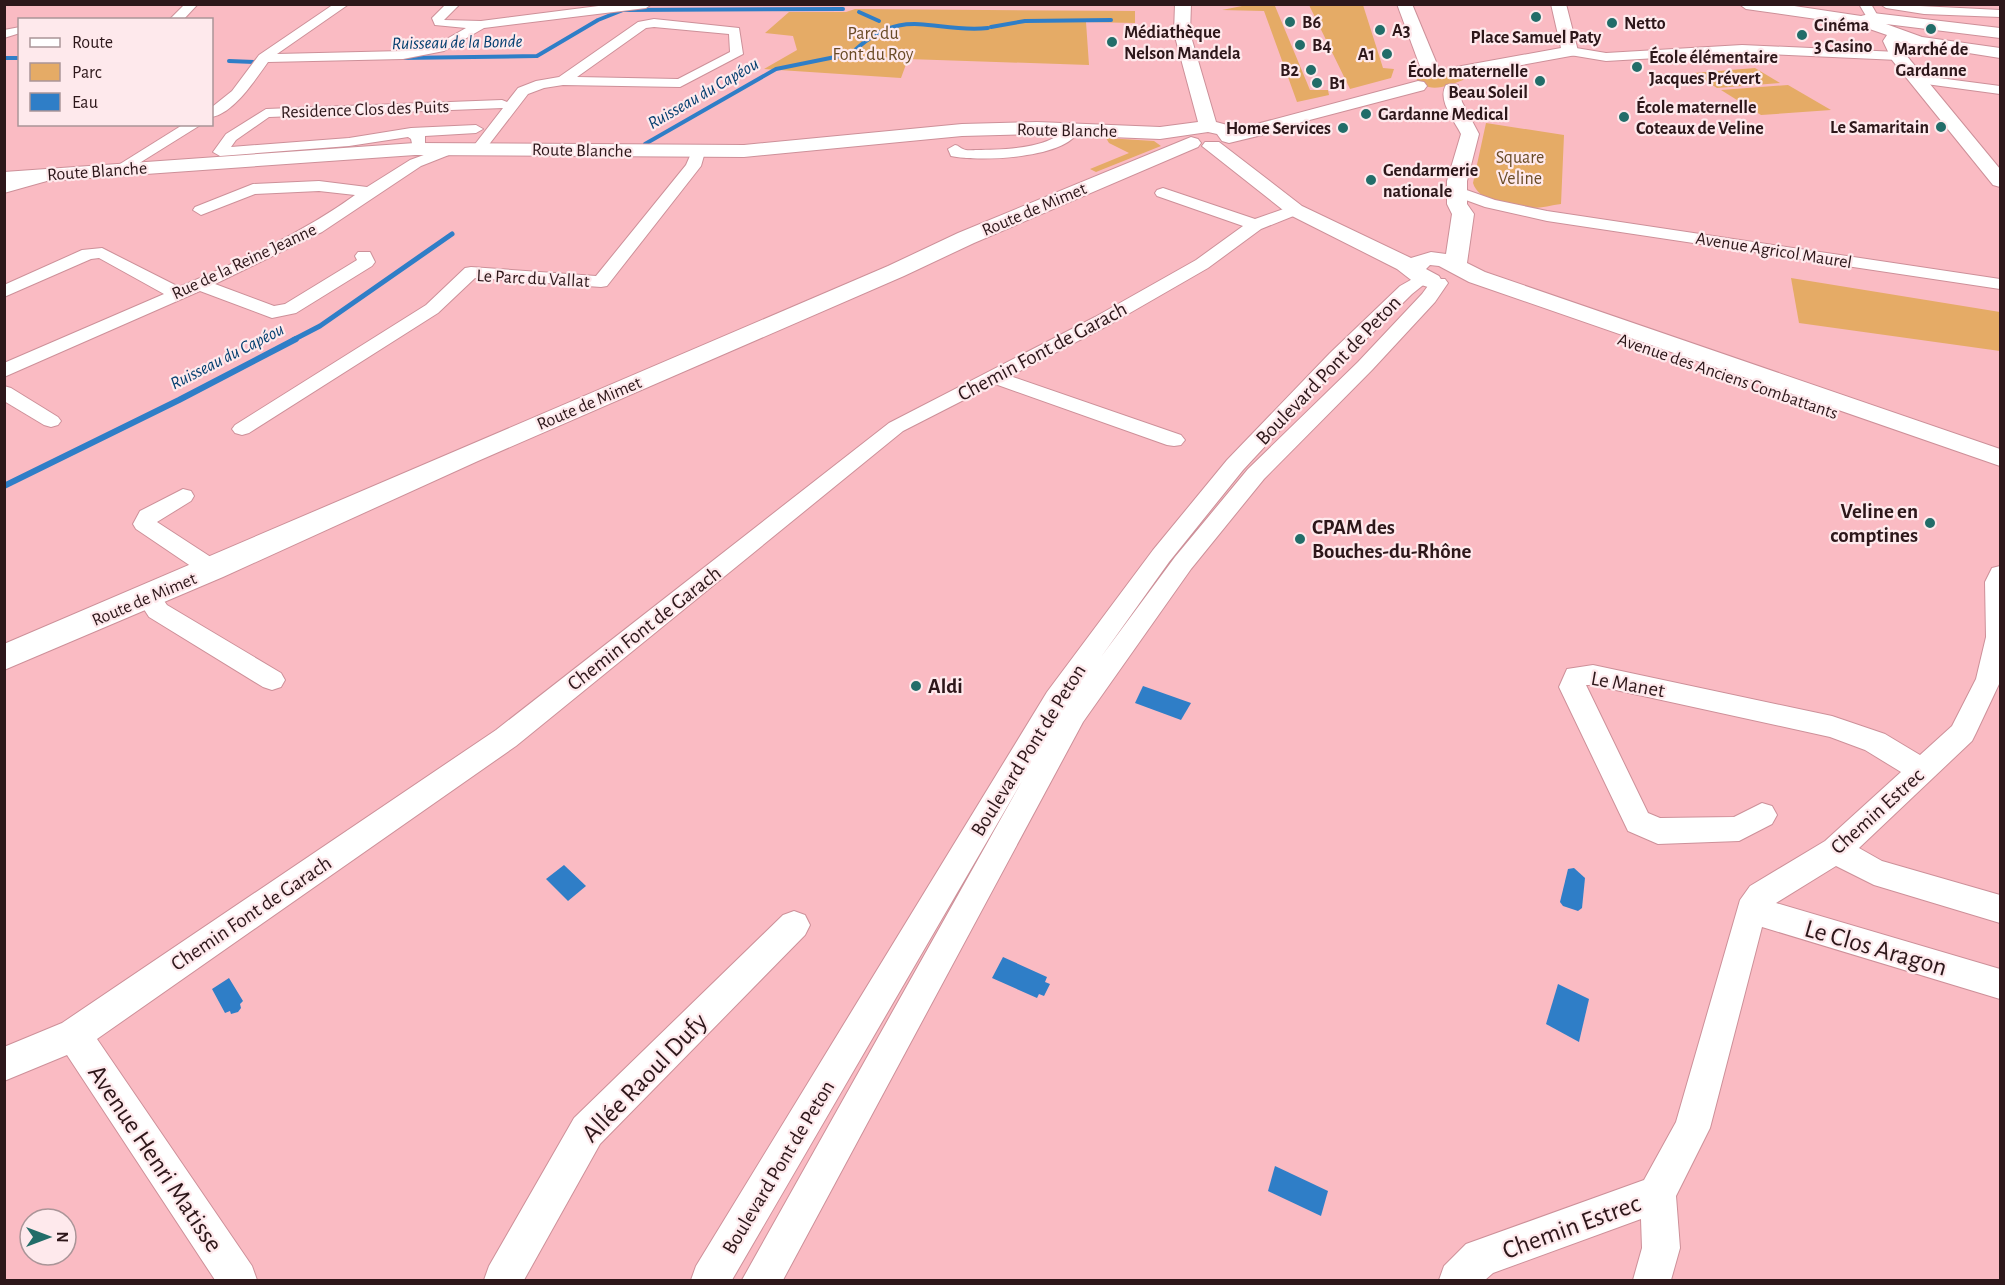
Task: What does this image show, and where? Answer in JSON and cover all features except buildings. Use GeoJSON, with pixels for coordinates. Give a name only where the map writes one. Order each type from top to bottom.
{"type":"FeatureCollection","features":[{"type":"Feature","properties":{"kind":"street"},"geometry":{"type":"LineString","coordinates":[[177,18],[192,4]]}},
{"type":"Feature","properties":{"kind":"street"},"geometry":{"type":"LineString","coordinates":[[213,112],[237,94],[264,58],[276,48],[343,4]]}},
{"type":"Feature","properties":{"kind":"street"},"geometry":{"type":"LineString","coordinates":[[454,4],[438,18],[439,22],[481,25],[646,4]]}},
{"type":"Feature","properties":{"kind":"street"},"geometry":{"type":"LineString","coordinates":[[1173,4],[1172,33],[1197,137],[1295,210],[1405,264],[1438,272]]}},
{"type":"Feature","properties":{"kind":"street"},"geometry":{"type":"LineString","coordinates":[[1184,4],[1182,33],[1197,137],[1310,210],[1438,272]]}},
{"type":"Feature","properties":{"kind":"street"},"geometry":{"type":"LineString","coordinates":[[1404,4],[1435,68]]}},
{"type":"Feature","properties":{"kind":"street"},"geometry":{"type":"LineString","coordinates":[[1415,4],[1435,68]]}},
{"type":"Feature","properties":{"kind":"street"},"geometry":{"type":"LineString","coordinates":[[1558,4],[1570,51]]}},
{"type":"Feature","properties":{"kind":"street"},"geometry":{"type":"LineString","coordinates":[[1746,4],[1866,15],[2001,33]]}},
{"type":"Feature","properties":{"kind":"street"},"geometry":{"type":"LineString","coordinates":[[1886,4],[2001,14]]}},
{"type":"Feature","properties":{"kind":"street"},"geometry":{"type":"LineString","coordinates":[[1954,10],[1970,30]]}},
{"type":"Feature","properties":{"kind":"street"},"geometry":{"type":"LineString","coordinates":[[1866,15],[1897,35],[1934,44],[2001,53]]}},
{"type":"Feature","properties":{"kind":"street"},"geometry":{"type":"LineString","coordinates":[[477,139],[523,91],[541,84],[563,81],[680,83],[737,54],[735,32],[654,23],[642,25],[563,81]]}},
{"type":"Feature","properties":{"kind":"street"},"geometry":{"type":"LineString","coordinates":[[264,58],[403,55],[423,52],[440,48],[481,25]]}},
{"type":"Feature","properties":{"kind":"street"},"geometry":{"type":"LineString","coordinates":[[1931,25],[1934,44]]}},
{"type":"Feature","properties":{"kind":"street"},"geometry":{"type":"LineString","coordinates":[[4,34],[18,30]]}},
{"type":"Feature","properties":{"kind":"street"},"geometry":{"type":"LineString","coordinates":[[1897,35],[1891,41],[1898,56],[1999,177]]}},
{"type":"Feature","properties":{"kind":"street"},"geometry":{"type":"LineString","coordinates":[[1462,71],[1471,78],[1469,82],[1452,89],[1438,90],[1412,83],[1412,75],[1435,68],[1462,71],[1570,51],[1606,57],[1742,49],[1898,56]]}},
{"type":"Feature","properties":{"kind":"street"},"geometry":{"type":"LineString","coordinates":[[1916,79],[2001,90]]}},
{"type":"Feature","properties":{"kind":"street"},"geometry":{"type":"LineString","coordinates":[[1197,137],[1280,125],[1295,118],[1418,86]]}},
{"type":"Feature","properties":{"kind":"street"},"geometry":{"type":"LineString","coordinates":[[1438,272],[1459,206],[1456,181],[1470,134],[1453,102],[1452,89]]}},
{"type":"Feature","properties":{"kind":"street","name":"Residence Clos des Puits"},"geometry":{"type":"LineString","coordinates":[[477,139],[349,142],[220,152],[231,137],[266,113],[502,104]]}},
{"type":"Feature","properties":{"kind":"street"},"geometry":{"type":"LineString","coordinates":[[120,169],[192,126]]}},
{"type":"Feature","properties":{"kind":"street"},"geometry":{"type":"LineString","coordinates":[[955,149],[956,153],[967,154],[1034,150],[1066,137],[1072,129]]}},
{"type":"Feature","properties":{"kind":"street","name":"Route Blanche"},"geometry":{"type":"LineString","coordinates":[[5,180],[413,140],[454,148],[477,139],[698,152],[744,151],[962,130],[1072,129],[1197,137]]}},
{"type":"Feature","properties":{"kind":"street","name":"Route de Mimet"},"geometry":{"type":"LineString","coordinates":[[4,658],[1197,137]]}},
{"type":"Feature","properties":{"kind":"street","name":"Rue de la Reine Jeanne"},"geometry":{"type":"LineString","coordinates":[[399,170],[413,140]]}},
{"type":"Feature","properties":{"kind":"street","name":"Rue de la Reine Jeanne"},"geometry":{"type":"LineString","coordinates":[[4,370],[221,277],[319,227],[399,170],[430,155],[454,148]]}},
{"type":"Feature","properties":{"kind":"street","name":"Le Parc du Vallat"},"geometry":{"type":"LineString","coordinates":[[242,429],[432,309],[471,272],[601,282],[693,166],[698,152]]}},
{"type":"Feature","properties":{"kind":"street"},"geometry":{"type":"LineString","coordinates":[[201,210],[253,189],[320,186],[368,192]]}},
{"type":"Feature","properties":{"kind":"street"},"geometry":{"type":"LineString","coordinates":[[1163,193],[1255,225]]}},
{"type":"Feature","properties":{"kind":"street","name":"Avenue Agricol Maurel"},"geometry":{"type":"LineString","coordinates":[[1459,206],[1491,204],[1547,216],[2001,284]]}},
{"type":"Feature","properties":{"kind":"street","name":"Avenue Agricol Maurel"},"geometry":{"type":"LineString","coordinates":[[1459,206],[1468,218],[1488,214],[1547,216]]}},
{"type":"Feature","properties":{"kind":"street","name":"Chemin Font de Garach"},"geometry":{"type":"LineString","coordinates":[[4,1064],[74,1035],[506,738],[896,427],[1102,321],[1202,264],[1255,225],[1295,210]]}},
{"type":"Feature","properties":{"kind":"street"},"geometry":{"type":"LineString","coordinates":[[4,292],[96,252],[102,253],[178,294]]}},
{"type":"Feature","properties":{"kind":"street"},"geometry":{"type":"LineString","coordinates":[[201,285],[272,312],[281,312],[290,309],[366,262],[364,256]]}},
{"type":"Feature","properties":{"kind":"street","name":"Avenue des Anciens Combattants"},"geometry":{"type":"LineString","coordinates":[[1438,272],[2001,458]]}},
{"type":"Feature","properties":{"kind":"street","name":"Avenue des Anciens Combattants"},"geometry":{"type":"LineString","coordinates":[[1438,272],[2001,469]]}},
{"type":"Feature","properties":{"kind":"street","name":"Boulevard Pont de Peton"},"geometry":{"type":"LineString","coordinates":[[710,1281],[1056,699],[1161,556],[1235,465],[1337,357],[1406,290],[1438,272]]}},
{"type":"Feature","properties":{"kind":"street","name":"Boulevard Pont de Peton"},"geometry":{"type":"LineString","coordinates":[[762,1281],[1073,715],[1183,563],[1256,474],[1430,298],[1438,272]]}},
{"type":"Feature","properties":{"kind":"street"},"geometry":{"type":"LineString","coordinates":[[994,376],[1174,440]]}},
{"type":"Feature","properties":{"kind":"street"},"geometry":{"type":"LineString","coordinates":[[4,392],[51,421]]}},
{"type":"Feature","properties":{"kind":"street"},"geometry":{"type":"LineString","coordinates":[[183,496],[148,516],[144,525],[212,569]]}},
{"type":"Feature","properties":{"kind":"street","name":"Chemin Estrec"},"geometry":{"type":"LineString","coordinates":[[1652,1281],[1661,1261],[1661,1222],[1657,1194],[1692,1128],[1751,910],[1761,896],[1836,850],[1962,733],[1989,679],[1999,637],[1997,582],[2001,574]]}},
{"type":"Feature","properties":{"kind":"street"},"geometry":{"type":"LineString","coordinates":[[148,597],[158,611],[272,681]]}},
{"type":"Feature","properties":{"kind":"street","name":"Le Manet"},"geometry":{"type":"LineString","coordinates":[[1762,815],[1739,829],[1658,831],[1638,822],[1572,687],[1576,676],[1593,675],[1832,727],[1875,742],[1922,770]]}},
{"type":"Feature","properties":{"kind":"street"},"geometry":{"type":"LineString","coordinates":[[1836,850],[1874,872],[2001,909]]}},
{"type":"Feature","properties":{"kind":"street","name":"Le Clos Aragon"},"geometry":{"type":"LineString","coordinates":[[1751,910],[2001,984]]}},
{"type":"Feature","properties":{"kind":"street","name":"Allée Raoul Dufy"},"geometry":{"type":"LineString","coordinates":[[503,1281],[587,1131],[794,925]]}},
{"type":"Feature","properties":{"kind":"street","name":"Avenue Henri Matisse"},"geometry":{"type":"LineString","coordinates":[[74,1035],[238,1281]]}},
{"type":"Feature","properties":{"kind":"street","name":"Chemin Estrec"},"geometry":{"type":"LineString","coordinates":[[1458,1281],[1480,1258],[1657,1194]]}},
{"type":"Feature","properties":{"kind":"green space"},"geometry":{"type":"Polygon","coordinates":[[[1252,4],[1291,5],[1275,6],[1310,90],[1328,90],[1329,95],[1297,102],[1264,11],[1222,10],[1252,4]]]}},
{"type":"Feature","properties":{"kind":"green space"},"geometry":{"type":"Polygon","coordinates":[[[1309,5],[1363,5],[1383,68],[1394,69],[1391,78],[1350,89],[1309,5]]]}},
{"type":"Feature","properties":{"kind":"green space","name":"Parc du Font du Roy"},"geometry":{"type":"Polygon","coordinates":[[[855,9],[1135,11],[1135,23],[1086,22],[1089,65],[908,59],[901,78],[764,69],[797,50],[793,36],[765,33],[789,12],[846,12],[855,9]]]}},
{"type":"Feature","properties":{"kind":"green space"},"geometry":{"type":"Polygon","coordinates":[[[1755,68],[1780,83],[1717,88],[1694,73],[1755,68]]]}},
{"type":"Feature","properties":{"kind":"green space"},"geometry":{"type":"Polygon","coordinates":[[[1444,69],[1459,72],[1464,76],[1463,80],[1438,88],[1425,86],[1415,77],[1444,69]]]}},
{"type":"Feature","properties":{"kind":"green space"},"geometry":{"type":"Polygon","coordinates":[[[1788,85],[1831,110],[1761,115],[1721,90],[1788,85]]]}},
{"type":"Feature","properties":{"kind":"green space","name":"Square Veline"},"geometry":{"type":"Polygon","coordinates":[[[1486,123],[1564,135],[1561,204],[1540,208],[1516,207],[1490,200],[1477,190],[1473,183],[1486,123]]]}},
{"type":"Feature","properties":{"kind":"green space"},"geometry":{"type":"Polygon","coordinates":[[[1106,138],[1154,141],[1161,146],[1096,172],[1090,169],[1129,153],[1109,143],[1106,138]]]}},
{"type":"Feature","properties":{"kind":"green space"},"geometry":{"type":"Polygon","coordinates":[[[1791,278],[2000,312],[2000,351],[1799,323],[1791,278]]]}},
{"type":"Feature","properties":{"kind":"water"},"geometry":{"type":"Polygon","coordinates":[[[1143,686],[1191,703],[1181,720],[1135,703],[1143,686]]]}},
{"type":"Feature","properties":{"kind":"water"},"geometry":{"type":"Polygon","coordinates":[[[564,865],[586,886],[568,901],[546,879],[564,865]]]}},
{"type":"Feature","properties":{"kind":"water"},"geometry":{"type":"Polygon","coordinates":[[[1574,868],[1585,878],[1582,908],[1578,911],[1563,906],[1560,902],[1568,869],[1574,868]]]}},
{"type":"Feature","properties":{"kind":"water"},"geometry":{"type":"Polygon","coordinates":[[[1003,957],[1047,977],[1045,982],[1050,984],[1044,996],[1039,994],[1037,998],[992,978],[1003,957]]]}},
{"type":"Feature","properties":{"kind":"water"},"geometry":{"type":"Polygon","coordinates":[[[229,978],[243,1001],[238,1012],[231,1014],[230,1011],[225,1013],[212,989],[229,978]]]}},
{"type":"Feature","properties":{"kind":"water"},"geometry":{"type":"Polygon","coordinates":[[[1558,984],[1589,999],[1579,1042],[1546,1024],[1558,984]]]}},
{"type":"Feature","properties":{"kind":"water"},"geometry":{"type":"Polygon","coordinates":[[[1275,1166],[1328,1191],[1321,1216],[1268,1191],[1275,1166]]]}},
{"type":"Feature","properties":{"kind":"waterway","name":"Ruisseau de la Bonde"},"geometry":{"type":"LineString","coordinates":[[400,58],[537,56],[598,20],[623,10],[843,9]]}},
{"type":"Feature","properties":{"kind":"waterway"},"geometry":{"type":"LineString","coordinates":[[859,12],[879,21]]}},
{"type":"Feature","properties":{"kind":"waterway"},"geometry":{"type":"LineString","coordinates":[[991,27],[1025,21],[1111,20]]}},
{"type":"Feature","properties":{"kind":"waterway"},"geometry":{"type":"LineString","coordinates":[[854,51],[888,28],[904,25],[988,28]]}},
{"type":"Feature","properties":{"kind":"waterway","name":"Ruisseau du Capéou"},"geometry":{"type":"LineString","coordinates":[[645,144],[776,69],[850,54]]}},
{"type":"Feature","properties":{"kind":"waterway","name":"Ruisseau de la Bonde"},"geometry":{"type":"LineString","coordinates":[[4,58],[18,58]]}},
{"type":"Feature","properties":{"kind":"waterway","name":"Ruisseau de la Bonde"},"geometry":{"type":"LineString","coordinates":[[229,61],[254,62]]}},
{"type":"Feature","properties":{"kind":"waterway","name":"Ruisseau du Capéou"},"geometry":{"type":"LineString","coordinates":[[293,340],[320,326],[452,234]]}},
{"type":"Feature","properties":{"kind":"waterway","name":"Ruisseau du Capéou"},"geometry":{"type":"LineString","coordinates":[[4,486],[179,400],[296,339]]}},
{"type":"Feature","properties":{"kind":"place","name":"Place Samuel Paty"},"geometry":{"type":"Point","coordinates":[1536,17]}},
{"type":"Feature","properties":{"kind":"place","name":"B6"},"geometry":{"type":"Point","coordinates":[1290,22]}},
{"type":"Feature","properties":{"kind":"place","name":"Netto"},"geometry":{"type":"Point","coordinates":[1612,23]}},
{"type":"Feature","properties":{"kind":"place","name":"Marché de Gardanne"},"geometry":{"type":"Point","coordinates":[1931,29]}},
{"type":"Feature","properties":{"kind":"place","name":"A3"},"geometry":{"type":"Point","coordinates":[1380,30]}},
{"type":"Feature","properties":{"kind":"place","name":"Cinéma 3 Casino"},"geometry":{"type":"Point","coordinates":[1802,35]}},
{"type":"Feature","properties":{"kind":"place","name":"Médiathèque Nelson Mandela"},"geometry":{"type":"Point","coordinates":[1112,42]}},
{"type":"Feature","properties":{"kind":"place","name":"B4"},"geometry":{"type":"Point","coordinates":[1300,45]}},
{"type":"Feature","properties":{"kind":"place","name":"A1"},"geometry":{"type":"Point","coordinates":[1387,54]}},
{"type":"Feature","properties":{"kind":"place","name":"École élémentaire Jacques Prévert"},"geometry":{"type":"Point","coordinates":[1637,67]}},
{"type":"Feature","properties":{"kind":"place","name":"B2"},"geometry":{"type":"Point","coordinates":[1311,70]}},
{"type":"Feature","properties":{"kind":"place","name":"École maternelle Beau Soleil"},"geometry":{"type":"Point","coordinates":[1540,81]}},
{"type":"Feature","properties":{"kind":"place","name":"B1"},"geometry":{"type":"Point","coordinates":[1317,83]}},
{"type":"Feature","properties":{"kind":"place","name":"Gardanne Medical"},"geometry":{"type":"Point","coordinates":[1366,114]}},
{"type":"Feature","properties":{"kind":"place","name":"École maternelle Coteaux de Veline"},"geometry":{"type":"Point","coordinates":[1624,117]}},
{"type":"Feature","properties":{"kind":"place","name":"Le Samaritain"},"geometry":{"type":"Point","coordinates":[1941,127]}},
{"type":"Feature","properties":{"kind":"place","name":"Home Services"},"geometry":{"type":"Point","coordinates":[1343,128]}},
{"type":"Feature","properties":{"kind":"place","name":"Gendarmerie nationale"},"geometry":{"type":"Point","coordinates":[1371,180]}},
{"type":"Feature","properties":{"kind":"place","name":"Veline en comptines"},"geometry":{"type":"Point","coordinates":[1930,523]}},
{"type":"Feature","properties":{"kind":"place","name":"CPAM des Bouches-du-Rhône"},"geometry":{"type":"Point","coordinates":[1300,539]}},
{"type":"Feature","properties":{"kind":"place","name":"Aldi"},"geometry":{"type":"Point","coordinates":[916,686]}}]}
